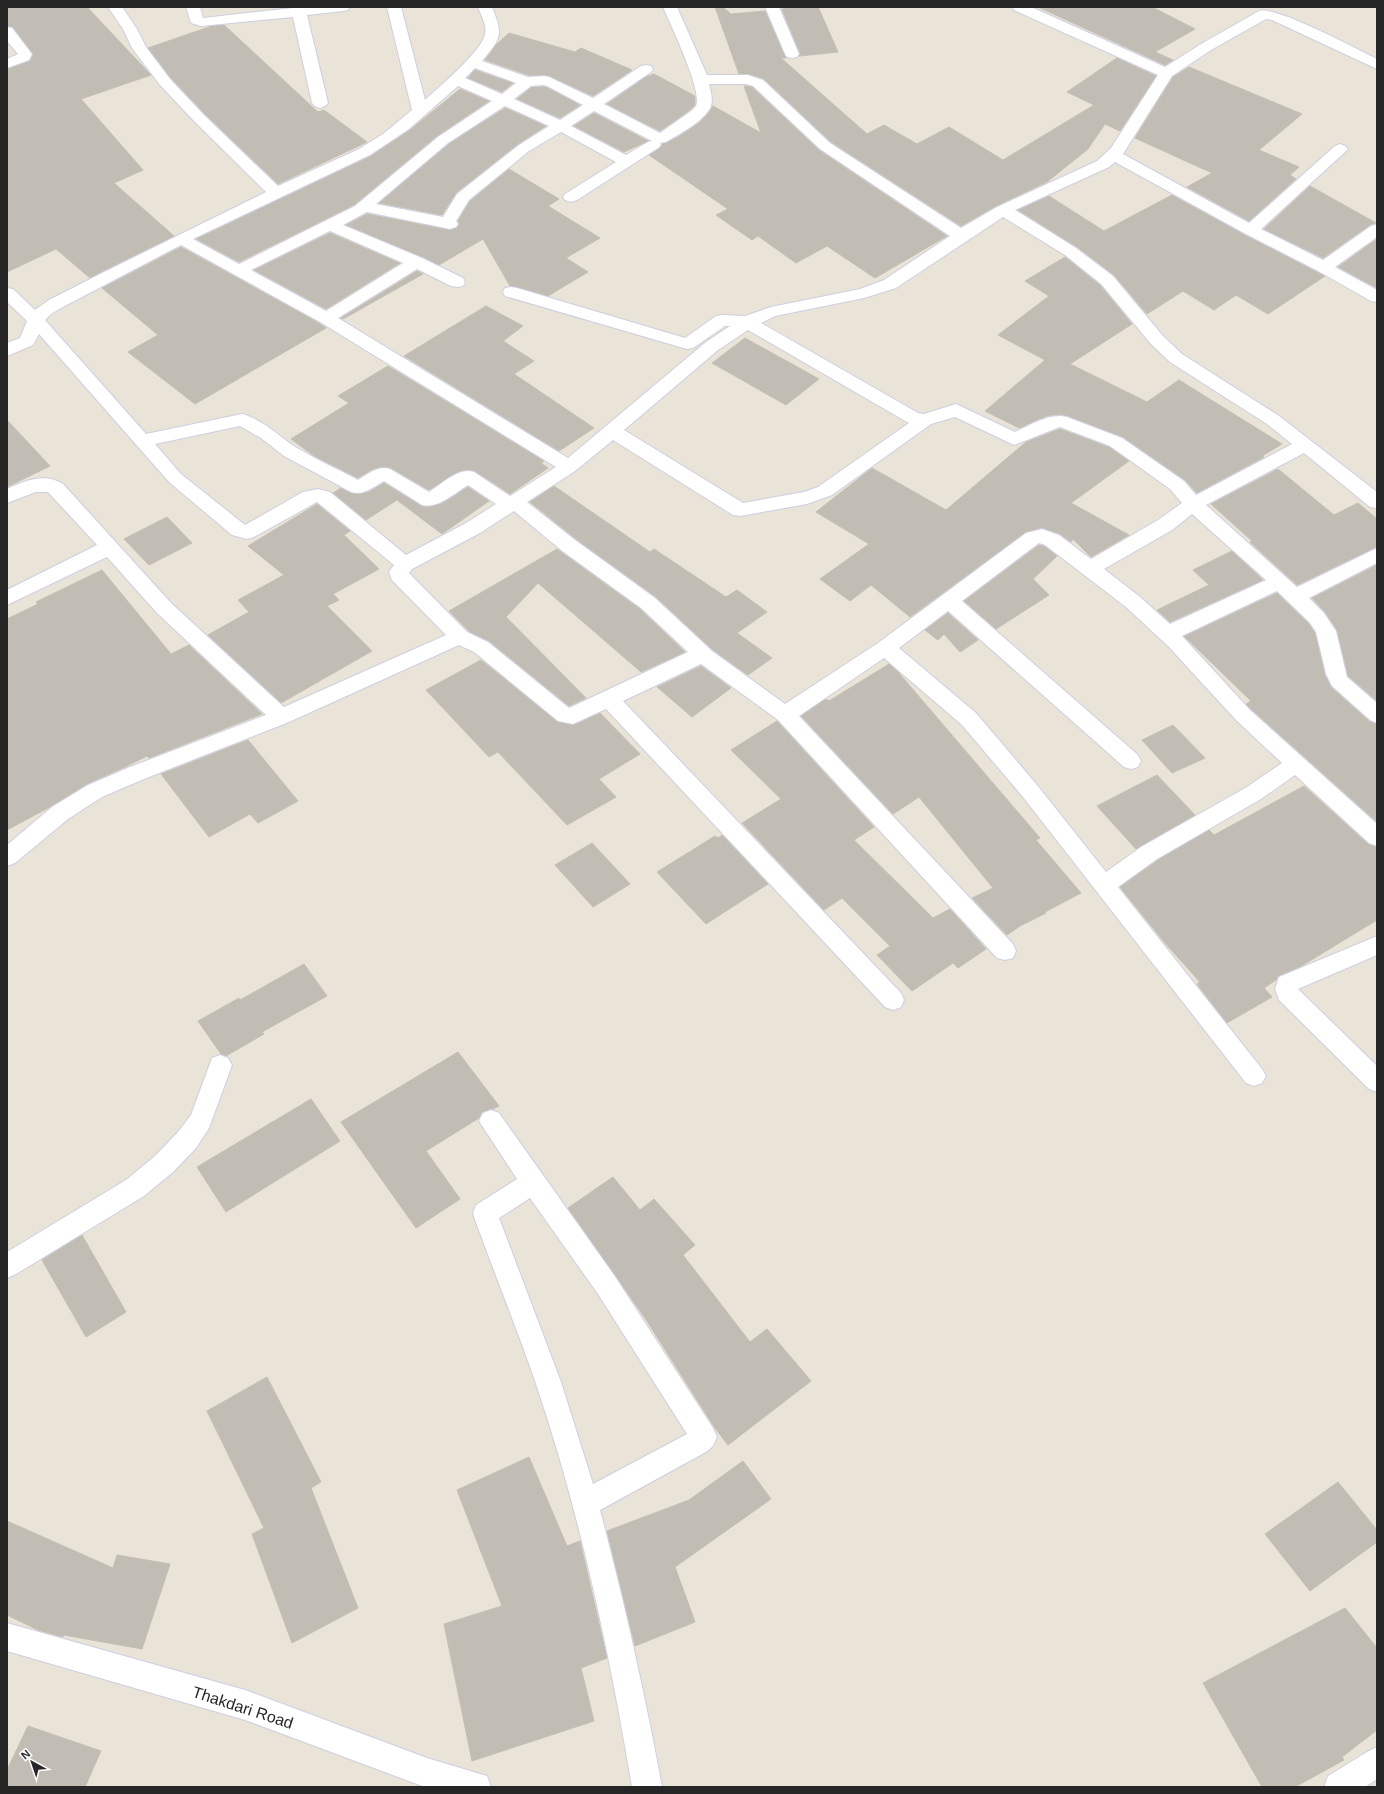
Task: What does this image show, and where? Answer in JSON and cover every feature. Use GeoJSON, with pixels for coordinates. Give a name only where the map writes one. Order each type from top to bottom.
{"type":"FeatureCollection","features":[{"type":"Feature","properties":{"kind":"street"},"geometry":{"type":"LineString","coordinates":[[115,7],[130,29],[138,48],[165,82],[199,118],[276,193]]}},
{"type":"Feature","properties":{"kind":"street"},"geometry":{"type":"LineString","coordinates":[[193,7],[196,20],[201,22],[343,7]]}},
{"type":"Feature","properties":{"kind":"street"},"geometry":{"type":"LineString","coordinates":[[394,7],[420,111]]}},
{"type":"Feature","properties":{"kind":"street"},"geometry":{"type":"LineString","coordinates":[[7,350],[27,341],[36,320],[45,310],[55,304],[182,239],[367,151],[397,130],[455,79],[472,62],[492,37],[493,28],[485,7]]}},
{"type":"Feature","properties":{"kind":"street"},"geometry":{"type":"LineString","coordinates":[[472,62],[527,82],[544,80],[661,139],[703,108],[701,80],[670,7]]}},
{"type":"Feature","properties":{"kind":"street"},"geometry":{"type":"LineString","coordinates":[[772,7],[792,54]]}},
{"type":"Feature","properties":{"kind":"street"},"geometry":{"type":"LineString","coordinates":[[1019,7],[1166,73]]}},
{"type":"Feature","properties":{"kind":"street"},"geometry":{"type":"LineString","coordinates":[[1265,7],[1277,17]]}},
{"type":"Feature","properties":{"kind":"street"},"geometry":{"type":"LineString","coordinates":[[299,12],[320,103]]}},
{"type":"Feature","properties":{"kind":"street"},"geometry":{"type":"LineString","coordinates":[[705,656],[696,657],[573,716],[565,716],[480,647],[459,637],[399,575],[399,572],[405,564],[473,528],[569,468],[712,346],[747,322],[771,312],[864,292],[890,284],[1003,210],[1103,164],[1117,151],[1166,73],[1258,16],[1264,14],[1277,17],[1377,65]]}},
{"type":"Feature","properties":{"kind":"street"},"geometry":{"type":"LineString","coordinates":[[7,31],[25,54],[21,60],[7,64]]}},
{"type":"Feature","properties":{"kind":"street"},"geometry":{"type":"LineString","coordinates":[[364,207],[449,223],[463,197],[533,141],[561,126],[646,69]]}},
{"type":"Feature","properties":{"kind":"street"},"geometry":{"type":"LineString","coordinates":[[455,79],[561,126],[626,161]]}},
{"type":"Feature","properties":{"kind":"street"},"geometry":{"type":"LineString","coordinates":[[701,80],[748,79],[758,83],[825,146],[962,236]]}},
{"type":"Feature","properties":{"kind":"street"},"geometry":{"type":"LineString","coordinates":[[239,270],[364,207],[443,140],[504,100],[527,82]]}},
{"type":"Feature","properties":{"kind":"street"},"geometry":{"type":"LineString","coordinates":[[571,197],[653,144]]}},
{"type":"Feature","properties":{"kind":"street"},"geometry":{"type":"LineString","coordinates":[[1250,230],[1340,149]]}},
{"type":"Feature","properties":{"kind":"street"},"geometry":{"type":"LineString","coordinates":[[1114,155],[1250,230],[1324,267],[1377,297]]}},
{"type":"Feature","properties":{"kind":"street"},"geometry":{"type":"LineString","coordinates":[[1003,210],[1098,271],[1122,295],[1166,350],[1176,358],[1273,420],[1377,502]]}},
{"type":"Feature","properties":{"kind":"street"},"geometry":{"type":"LineString","coordinates":[[330,225],[416,262],[457,282]]}},
{"type":"Feature","properties":{"kind":"street"},"geometry":{"type":"LineString","coordinates":[[1324,267],[1374,235]]}},
{"type":"Feature","properties":{"kind":"street"},"geometry":{"type":"LineString","coordinates":[[182,239],[326,318],[569,468]]}},
{"type":"Feature","properties":{"kind":"street"},"geometry":{"type":"LineString","coordinates":[[326,318],[416,262]]}},
{"type":"Feature","properties":{"kind":"street"},"geometry":{"type":"LineString","coordinates":[[511,292],[687,344],[722,320],[747,322],[913,418],[925,420]]}},
{"type":"Feature","properties":{"kind":"street"},"geometry":{"type":"LineString","coordinates":[[7,293],[36,320],[175,478],[239,530],[247,532],[252,530],[310,497],[318,495],[323,496],[405,564]]}},
{"type":"Feature","properties":{"kind":"street"},"geometry":{"type":"LineString","coordinates":[[612,431],[740,510],[807,498],[825,491],[925,420],[956,410],[1014,439],[1054,422],[1061,421],[1121,445],[1177,485],[1192,504],[1279,582],[1324,627],[1339,681],[1377,715]]}},
{"type":"Feature","properties":{"kind":"street"},"geometry":{"type":"LineString","coordinates":[[142,441],[242,420],[267,434],[290,452],[358,488],[384,472],[428,500],[468,476],[511,503],[648,604],[705,656],[785,715],[1005,951]]}},
{"type":"Feature","properties":{"kind":"street"},"geometry":{"type":"LineString","coordinates":[[1091,568],[1165,525],[1192,504],[1305,445]]}},
{"type":"Feature","properties":{"kind":"street"},"geometry":{"type":"LineString","coordinates":[[7,496],[32,486],[49,484],[58,490],[164,608],[282,718]]}},
{"type":"Feature","properties":{"kind":"street"},"geometry":{"type":"LineString","coordinates":[[785,715],[885,648],[1033,538],[1042,536],[1052,540],[1134,602],[1167,634],[1243,715],[1377,837]]}},
{"type":"Feature","properties":{"kind":"street"},"geometry":{"type":"LineString","coordinates":[[7,598],[110,547]]}},
{"type":"Feature","properties":{"kind":"street"},"geometry":{"type":"LineString","coordinates":[[1295,597],[1377,555]]}},
{"type":"Feature","properties":{"kind":"street"},"geometry":{"type":"LineString","coordinates":[[1167,634],[1279,582]]}},
{"type":"Feature","properties":{"kind":"street"},"geometry":{"type":"LineString","coordinates":[[949,601],[1131,761]]}},
{"type":"Feature","properties":{"kind":"street"},"geometry":{"type":"LineString","coordinates":[[7,857],[60,813],[95,791],[137,773],[282,718],[459,637]]}},
{"type":"Feature","properties":{"kind":"street"},"geometry":{"type":"LineString","coordinates":[[885,648],[969,719],[1030,791],[1254,1076]]}},
{"type":"Feature","properties":{"kind":"street"},"geometry":{"type":"LineString","coordinates":[[610,699],[894,1000]]}},
{"type":"Feature","properties":{"kind":"street"},"geometry":{"type":"LineString","coordinates":[[1104,885],[1149,853],[1254,793],[1296,764]]}},
{"type":"Feature","properties":{"kind":"street"},"geometry":{"type":"LineString","coordinates":[[1377,945],[1291,982],[1287,984],[1286,989],[1287,993],[1377,1082]]}},
{"type":"Feature","properties":{"kind":"street"},"geometry":{"type":"LineString","coordinates":[[7,1266],[135,1188],[164,1164],[187,1140],[200,1120],[220,1065]]}},
{"type":"Feature","properties":{"kind":"street"},"geometry":{"type":"LineString","coordinates":[[491,1121],[607,1286],[704,1437],[697,1443],[585,1503]]}},
{"type":"Feature","properties":{"kind":"street"},"geometry":{"type":"LineString","coordinates":[[533,1182],[489,1210],[486,1213],[486,1217],[548,1382],[585,1503],[602,1569],[631,1700],[647,1787]]}},
{"type":"Feature","properties":{"kind":"street","name":"Thakdari Road"},"geometry":{"type":"LineString","coordinates":[[7,1637],[245,1705],[427,1773],[476,1787]]}},
{"type":"Feature","properties":{"kind":"street"},"geometry":{"type":"LineString","coordinates":[[1339,1787],[1377,1762]]}},
{"type":"Feature","properties":{"kind":"building"},"geometry":{"type":"Polygon","coordinates":[[[7,7],[87,7],[151,75],[81,99],[143,170],[114,183],[174,236],[90,278],[56,249],[7,272],[7,69],[30,61],[33,55],[13,27],[7,26],[7,7]]]}},
{"type":"Feature","properties":{"kind":"building"},"geometry":{"type":"Polygon","coordinates":[[[715,7],[723,7],[731,14],[765,11],[786,58],[781,58],[867,134],[884,125],[917,144],[949,127],[1003,160],[1094,105],[1067,92],[1117,58],[1156,76],[1120,131],[1105,124],[1088,149],[1047,182],[996,206],[961,226],[831,142],[764,79],[748,74],[739,74],[715,7]]]}},
{"type":"Feature","properties":{"kind":"building"},"geometry":{"type":"Polygon","coordinates":[[[818,7],[838,52],[799,56],[800,53],[782,9],[818,7]]]}},
{"type":"Feature","properties":{"kind":"building"},"geometry":{"type":"Polygon","coordinates":[[[1038,7],[1152,7],[1195,29],[1155,52],[1173,60],[1165,65],[1038,7]]]}},
{"type":"Feature","properties":{"kind":"building"},"geometry":{"type":"Polygon","coordinates":[[[224,25],[318,112],[324,110],[367,142],[278,184],[205,114],[171,78],[148,48],[212,26],[224,25]]]}},
{"type":"Feature","properties":{"kind":"building"},"geometry":{"type":"Polygon","coordinates":[[[509,33],[575,52],[581,48],[632,70],[593,96],[549,76],[528,75],[485,60],[497,44],[509,33]]]}},
{"type":"Feature","properties":{"kind":"building"},"geometry":{"type":"Polygon","coordinates":[[[1189,67],[1302,114],[1259,150],[1299,167],[1290,175],[1296,179],[1249,221],[1187,187],[1212,173],[1135,138],[1173,77],[1189,67]]]}},
{"type":"Feature","properties":{"kind":"building"},"geometry":{"type":"Polygon","coordinates":[[[475,70],[513,83],[502,92],[468,78],[475,70]]]}},
{"type":"Feature","properties":{"kind":"building"},"geometry":{"type":"Polygon","coordinates":[[[654,74],[695,96],[695,105],[690,110],[660,131],[607,104],[646,77],[654,74]]]}},
{"type":"Feature","properties":{"kind":"building"},"geometry":{"type":"Polygon","coordinates":[[[744,86],[752,87],[819,150],[947,236],[875,278],[827,246],[796,263],[758,236],[752,240],[716,215],[728,209],[649,155],[659,149],[662,144],[678,137],[699,123],[713,106],[761,133],[744,86]]]}},
{"type":"Feature","properties":{"kind":"building"},"geometry":{"type":"Polygon","coordinates":[[[532,87],[546,87],[580,105],[560,118],[517,99],[532,87]]]}},
{"type":"Feature","properties":{"kind":"building"},"geometry":{"type":"Polygon","coordinates":[[[460,89],[489,101],[437,136],[354,205],[239,262],[196,239],[371,156],[410,130],[460,89]]]}},
{"type":"Feature","properties":{"kind":"building"},"geometry":{"type":"Polygon","coordinates":[[[505,108],[546,126],[518,144],[456,193],[442,215],[379,203],[449,144],[505,108]]]}},
{"type":"Feature","properties":{"kind":"building"},"geometry":{"type":"Polygon","coordinates":[[[594,113],[648,141],[624,152],[574,126],[594,113]]]}},
{"type":"Feature","properties":{"kind":"building"},"geometry":{"type":"Polygon","coordinates":[[[509,169],[559,199],[548,206],[600,238],[566,258],[588,272],[548,296],[510,286],[483,239],[439,265],[346,225],[367,214],[450,230],[456,228],[459,225],[458,221],[470,201],[509,169]]]}},
{"type":"Feature","properties":{"kind":"building"},"geometry":{"type":"Polygon","coordinates":[[[1310,186],[1376,223],[1370,225],[1323,258],[1264,229],[1310,186]]]}},
{"type":"Feature","properties":{"kind":"building"},"geometry":{"type":"Polygon","coordinates":[[[1172,195],[1243,234],[1325,276],[1268,314],[1236,295],[1214,310],[1183,291],[1147,314],[1114,275],[1077,247],[1018,210],[1049,196],[1104,231],[1172,195]]]}},
{"type":"Feature","properties":{"kind":"building"},"geometry":{"type":"Polygon","coordinates":[[[330,233],[400,263],[326,309],[254,270],[330,233]]]}},
{"type":"Feature","properties":{"kind":"building"},"geometry":{"type":"Polygon","coordinates":[[[1377,239],[1377,288],[1338,267],[1377,239]]]}},
{"type":"Feature","properties":{"kind":"building"},"geometry":{"type":"Polygon","coordinates":[[[181,247],[326,328],[195,404],[128,352],[158,335],[102,288],[181,247]]]}},
{"type":"Feature","properties":{"kind":"building"},"geometry":{"type":"Polygon","coordinates":[[[1065,257],[1100,285],[1132,324],[1070,364],[1147,402],[1179,380],[1282,444],[1262,456],[1264,457],[1197,493],[1185,480],[1123,437],[1061,414],[1047,416],[1019,428],[985,411],[1045,360],[998,335],[1049,296],[1025,281],[1065,257]]]}},
{"type":"Feature","properties":{"kind":"building"},"geometry":{"type":"Polygon","coordinates":[[[417,271],[423,274],[343,319],[341,318],[417,271]]]}},
{"type":"Feature","properties":{"kind":"building"},"geometry":{"type":"Polygon","coordinates":[[[486,306],[523,326],[503,341],[534,361],[514,374],[594,428],[559,451],[404,356],[486,306]]]}},
{"type":"Feature","properties":{"kind":"building"},"geometry":{"type":"Polygon","coordinates":[[[745,338],[819,379],[786,405],[712,363],[745,338]]]}},
{"type":"Feature","properties":{"kind":"building"},"geometry":{"type":"Polygon","coordinates":[[[388,366],[544,461],[541,463],[548,468],[510,494],[475,471],[469,470],[456,473],[429,490],[391,468],[386,467],[373,469],[358,478],[314,456],[291,439],[349,403],[338,396],[388,366]]]}},
{"type":"Feature","properties":{"kind":"building"},"geometry":{"type":"Polygon","coordinates":[[[7,420],[50,466],[7,487],[7,420]]]}},
{"type":"Feature","properties":{"kind":"building"},"geometry":{"type":"Polygon","coordinates":[[[1060,429],[1109,447],[1129,461],[1071,503],[1129,535],[1091,557],[1073,539],[1071,542],[1060,534],[1042,528],[1026,532],[910,617],[871,585],[850,601],[820,579],[869,544],[816,512],[872,468],[946,510],[1026,442],[1060,429]]]}},
{"type":"Feature","properties":{"kind":"building"},"geometry":{"type":"Polygon","coordinates":[[[1278,469],[1334,515],[1358,503],[1377,519],[1377,547],[1297,585],[1211,504],[1278,469]]]}},
{"type":"Feature","properties":{"kind":"building"},"geometry":{"type":"Polygon","coordinates":[[[384,483],[422,506],[428,507],[441,504],[468,487],[489,501],[442,534],[397,500],[366,520],[333,493],[341,488],[351,493],[360,494],[369,492],[384,483]]]}},
{"type":"Feature","properties":{"kind":"building"},"geometry":{"type":"Polygon","coordinates":[[[554,486],[650,552],[654,549],[726,597],[737,590],[767,612],[737,633],[772,658],[748,675],[713,650],[656,597],[576,539],[530,502],[554,486]]]}},
{"type":"Feature","properties":{"kind":"building"},"geometry":{"type":"Polygon","coordinates":[[[317,504],[350,531],[344,535],[379,569],[333,594],[339,600],[327,606],[372,651],[281,703],[208,635],[249,612],[238,600],[284,575],[248,546],[317,504]]]}},
{"type":"Feature","properties":{"kind":"building"},"geometry":{"type":"Polygon","coordinates":[[[167,517],[192,543],[149,565],[124,539],[167,517]]]}},
{"type":"Feature","properties":{"kind":"building"},"geometry":{"type":"Polygon","coordinates":[[[1039,545],[1044,546],[1057,556],[1033,579],[1049,595],[996,629],[964,601],[1039,545]]]}},
{"type":"Feature","properties":{"kind":"building"},"geometry":{"type":"Polygon","coordinates":[[[557,549],[640,609],[685,652],[641,672],[538,583],[506,617],[586,698],[569,706],[489,641],[470,632],[449,611],[557,549]]]}},
{"type":"Feature","properties":{"kind":"building"},"geometry":{"type":"Polygon","coordinates":[[[1232,551],[1263,580],[1170,622],[1157,610],[1209,585],[1193,570],[1232,551]]]}},
{"type":"Feature","properties":{"kind":"building"},"geometry":{"type":"Polygon","coordinates":[[[1377,565],[1377,701],[1348,676],[1337,630],[1325,612],[1312,598],[1377,565]]]}},
{"type":"Feature","properties":{"kind":"building"},"geometry":{"type":"Polygon","coordinates":[[[102,570],[171,654],[189,645],[262,714],[149,758],[147,756],[87,784],[48,808],[7,830],[7,619],[38,604],[36,602],[102,570]]]}},
{"type":"Feature","properties":{"kind":"building"},"geometry":{"type":"Polygon","coordinates":[[[1277,593],[1309,624],[1315,633],[1325,674],[1331,687],[1369,721],[1377,724],[1377,822],[1251,709],[1246,704],[1251,701],[1184,636],[1277,593]]]}},
{"type":"Feature","properties":{"kind":"building"},"geometry":{"type":"Polygon","coordinates":[[[948,613],[978,640],[960,652],[944,634],[938,640],[925,630],[948,613]]]}},
{"type":"Feature","properties":{"kind":"building"},"geometry":{"type":"Polygon","coordinates":[[[481,660],[558,722],[574,725],[600,713],[640,754],[599,779],[616,797],[567,825],[498,752],[489,757],[426,690],[481,660]]]}},
{"type":"Feature","properties":{"kind":"building"},"geometry":{"type":"Polygon","coordinates":[[[889,664],[898,672],[1040,838],[1036,840],[1081,893],[1020,926],[1007,935],[972,898],[993,888],[919,797],[893,814],[801,716],[826,699],[829,701],[889,664]]]}},
{"type":"Feature","properties":{"kind":"building"},"geometry":{"type":"Polygon","coordinates":[[[701,666],[731,688],[692,717],[657,687],[701,666]]]}},
{"type":"Feature","properties":{"kind":"building"},"geometry":{"type":"Polygon","coordinates":[[[777,721],[874,827],[854,840],[933,918],[950,909],[986,949],[958,968],[953,963],[912,991],[877,955],[890,946],[842,898],[824,910],[742,823],[781,799],[731,750],[777,721]]]}},
{"type":"Feature","properties":{"kind":"building"},"geometry":{"type":"Polygon","coordinates":[[[1173,725],[1205,758],[1172,773],[1142,740],[1173,725]]]}},
{"type":"Feature","properties":{"kind":"building"},"geometry":{"type":"Polygon","coordinates":[[[248,740],[298,801],[258,823],[250,814],[209,837],[161,774],[248,740]]]}},
{"type":"Feature","properties":{"kind":"building"},"geometry":{"type":"Polygon","coordinates":[[[1157,775],[1195,815],[1136,849],[1097,806],[1157,775]]]}},
{"type":"Feature","properties":{"kind":"building"},"geometry":{"type":"Polygon","coordinates":[[[1304,786],[1368,844],[1377,847],[1377,920],[1298,968],[1278,976],[1276,980],[1264,988],[1272,997],[1227,1023],[1197,984],[1200,982],[1165,943],[1120,887],[1158,860],[1209,830],[1214,835],[1304,786]]]}},
{"type":"Feature","properties":{"kind":"building"},"geometry":{"type":"Polygon","coordinates":[[[722,835],[768,884],[706,924],[657,872],[715,836],[718,838],[722,835]]]}},
{"type":"Feature","properties":{"kind":"building"},"geometry":{"type":"Polygon","coordinates":[[[592,843],[630,884],[593,907],[555,865],[592,843]]]}},
{"type":"Feature","properties":{"kind":"building"},"geometry":{"type":"Polygon","coordinates":[[[304,964],[327,996],[262,1032],[264,1034],[226,1056],[221,1054],[198,1021],[239,998],[240,1000],[304,964]]]}},
{"type":"Feature","properties":{"kind":"building"},"geometry":{"type":"Polygon","coordinates":[[[458,1052],[499,1106],[482,1112],[479,1118],[426,1151],[460,1199],[416,1228],[341,1122],[458,1052]]]}},
{"type":"Feature","properties":{"kind":"building"},"geometry":{"type":"Polygon","coordinates":[[[311,1099],[340,1141],[226,1212],[197,1167],[311,1099]]]}},
{"type":"Feature","properties":{"kind":"building"},"geometry":{"type":"Polygon","coordinates":[[[613,1177],[640,1210],[654,1199],[695,1245],[683,1255],[750,1342],[767,1329],[811,1381],[728,1445],[715,1428],[645,1318],[568,1208],[613,1177]]]}},
{"type":"Feature","properties":{"kind":"building"},"geometry":{"type":"Polygon","coordinates":[[[82,1235],[126,1312],[86,1337],[42,1260],[82,1235]]]}},
{"type":"Feature","properties":{"kind":"building"},"geometry":{"type":"Polygon","coordinates":[[[267,1377],[321,1482],[311,1488],[358,1608],[292,1643],[252,1534],[264,1528],[207,1411],[267,1377]]]}},
{"type":"Feature","properties":{"kind":"building"},"geometry":{"type":"Polygon","coordinates":[[[529,1457],[567,1546],[580,1541],[607,1658],[581,1668],[594,1721],[472,1761],[444,1624],[502,1606],[457,1490],[529,1457]]]}},
{"type":"Feature","properties":{"kind":"building"},"geometry":{"type":"Polygon","coordinates":[[[743,1461],[771,1499],[675,1567],[695,1622],[635,1646],[607,1531],[689,1500],[743,1461]]]}},
{"type":"Feature","properties":{"kind":"building"},"geometry":{"type":"Polygon","coordinates":[[[1338,1482],[1377,1530],[1377,1542],[1310,1591],[1265,1534],[1338,1482]]]}},
{"type":"Feature","properties":{"kind":"building"},"geometry":{"type":"Polygon","coordinates":[[[7,1521],[113,1568],[117,1555],[170,1564],[142,1649],[64,1635],[63,1637],[38,1630],[7,1615],[7,1521]]]}},
{"type":"Feature","properties":{"kind":"building"},"geometry":{"type":"Polygon","coordinates":[[[1345,1608],[1377,1648],[1377,1730],[1342,1757],[1344,1760],[1295,1787],[1262,1787],[1203,1683],[1345,1608]]]}},
{"type":"Feature","properties":{"kind":"building"},"geometry":{"type":"Polygon","coordinates":[[[28,1726],[101,1751],[85,1787],[7,1787],[7,1770],[28,1726]]]}}]}
